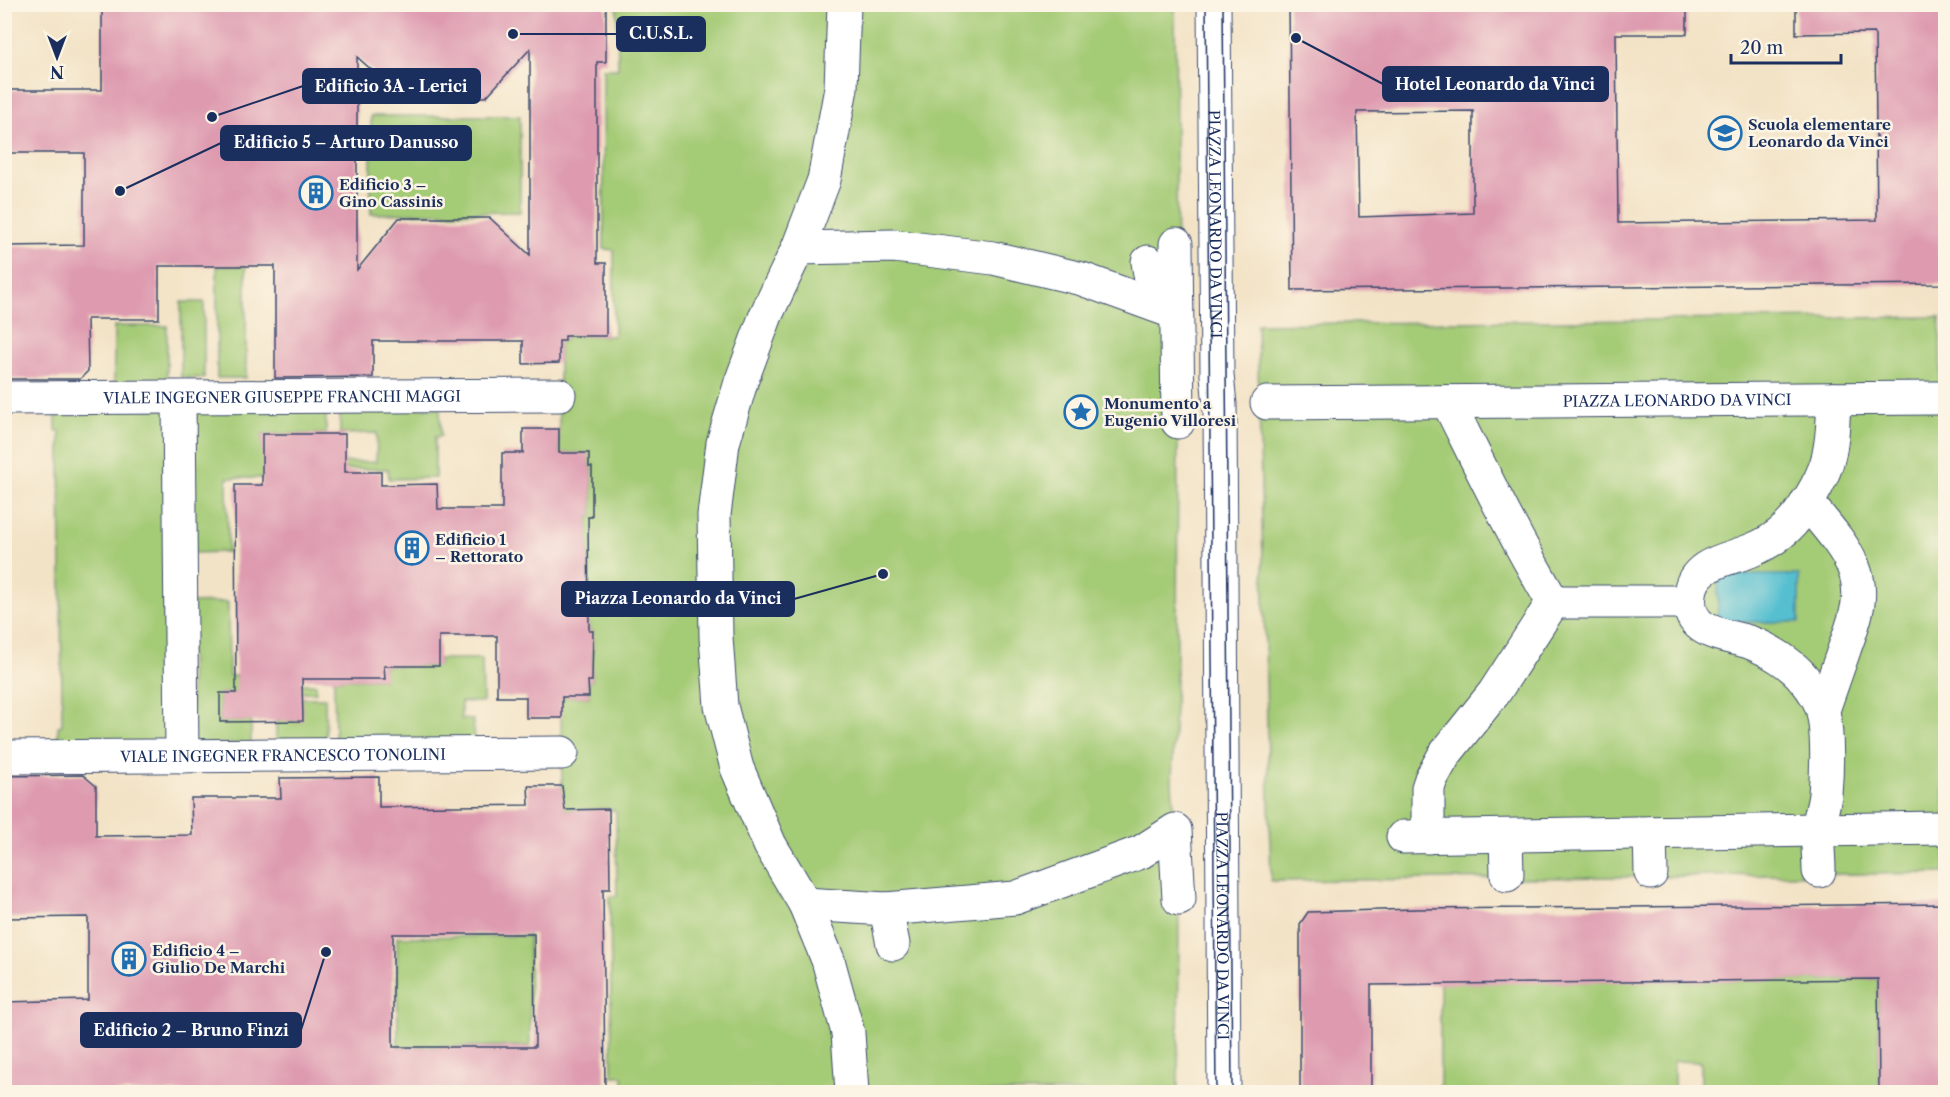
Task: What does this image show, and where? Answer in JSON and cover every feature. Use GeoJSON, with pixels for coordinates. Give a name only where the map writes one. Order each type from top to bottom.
{"type":"FeatureCollection","features":[{"type":"Feature","properties":{"kind":"street"},"geometry":{"type":"LineString","coordinates":[[844,4],[841,88],[824,180],[798,248],[766,315],[741,382],[723,443],[714,515],[716,637],[721,706],[736,768],[770,845],[805,904],[828,960],[848,1033],[852,1092]]}},
{"type":"Feature","properties":{"kind":"street","name":"PIAZZA LEONARDO DA VINCI"},"geometry":{"type":"LineString","coordinates":[[1214,4],[1217,375],[1220,405],[1224,1092]]}},
{"type":"Feature","properties":{"kind":"street"},"geometry":{"type":"LineString","coordinates":[[798,248],[882,233],[894,246],[993,258],[1082,279],[1166,309]]}},
{"type":"Feature","properties":{"kind":"street"},"geometry":{"type":"LineString","coordinates":[[1176,244],[1166,309],[1178,422]]}},
{"type":"Feature","properties":{"kind":"street"},"geometry":{"type":"LineString","coordinates":[[1148,262],[1166,309]]}},
{"type":"Feature","properties":{"kind":"street","name":"VIALE INGEGNER GIUSEPPE FRANCHI MAGGI"},"geometry":{"type":"LineString","coordinates":[[4,398],[559,395]]}},
{"type":"Feature","properties":{"kind":"street"},"geometry":{"type":"LineString","coordinates":[[179,398],[182,756]]}},
{"type":"Feature","properties":{"kind":"street","name":"PIAZZA LEONARDO DA VINCI"},"geometry":{"type":"LineString","coordinates":[[1268,403],[1938,398]]}},
{"type":"Feature","properties":{"kind":"street"},"geometry":{"type":"LineString","coordinates":[[1819,871],[1818,830],[1825,796],[1823,710],[1805,679],[1789,665],[1767,650],[1749,642],[1720,636],[1705,630],[1694,616],[1689,602],[1694,579],[1702,570],[1710,564],[1768,543],[1789,527],[1807,502],[1827,464],[1832,436],[1834,399]]}},
{"type":"Feature","properties":{"kind":"street"},"geometry":{"type":"LineString","coordinates":[[1448,402],[1506,518],[1553,602]]}},
{"type":"Feature","properties":{"kind":"street"},"geometry":{"type":"LineString","coordinates":[[1807,502],[1852,564],[1860,596],[1853,629],[1823,710]]}},
{"type":"Feature","properties":{"kind":"street"},"geometry":{"type":"LineString","coordinates":[[1553,602],[1689,602]]}},
{"type":"Feature","properties":{"kind":"street"},"geometry":{"type":"LineString","coordinates":[[1553,602],[1494,693],[1445,754],[1431,779],[1415,837],[1940,828]]}},
{"type":"Feature","properties":{"kind":"street","name":"VIALE INGEGNER FRANCESCO TONOLINI"},"geometry":{"type":"LineString","coordinates":[[4,757],[562,753]]}},
{"type":"Feature","properties":{"kind":"street"},"geometry":{"type":"LineString","coordinates":[[1650,833],[1651,873]]}},
{"type":"Feature","properties":{"kind":"street"},"geometry":{"type":"LineString","coordinates":[[1506,836],[1507,875]]}},
{"type":"Feature","properties":{"kind":"street"},"geometry":{"type":"LineString","coordinates":[[805,904],[886,909],[1015,898],[1141,852]]}},
{"type":"Feature","properties":{"kind":"street"},"geometry":{"type":"LineString","coordinates":[[886,909],[893,944]]}},
{"type":"Feature","properties":{"kind":"green space"},"geometry":{"type":"Polygon","coordinates":[[[617,5],[1175,5],[1178,422],[1177,654],[1172,781],[1179,899],[1178,1092],[623,1092],[623,1076],[612,1076],[610,897],[617,896],[616,811],[609,809],[565,810],[562,797],[561,697],[589,697],[589,681],[592,681],[593,631],[589,631],[588,517],[592,517],[592,467],[589,467],[588,453],[559,453],[559,341],[565,341],[565,336],[614,336],[614,250],[604,249],[603,69],[618,69],[617,5]]]}},
{"type":"Feature","properties":{"kind":"green space"},"geometry":{"type":"Polygon","coordinates":[[[371,116],[520,116],[520,212],[371,214],[371,116]]]}},
{"type":"Feature","properties":{"kind":"green space"},"geometry":{"type":"Polygon","coordinates":[[[217,266],[246,266],[246,378],[217,378],[217,266]]]}},
{"type":"Feature","properties":{"kind":"green space"},"geometry":{"type":"Polygon","coordinates":[[[181,302],[204,302],[204,378],[181,378],[181,302]]]}},
{"type":"Feature","properties":{"kind":"green space"},"geometry":{"type":"Polygon","coordinates":[[[1940,317],[1945,873],[1271,881],[1257,324],[1940,317]]]}},
{"type":"Feature","properties":{"kind":"green space"},"geometry":{"type":"Polygon","coordinates":[[[114,326],[167,326],[167,387],[114,387],[114,326]]]}},
{"type":"Feature","properties":{"kind":"green space"},"geometry":{"type":"Polygon","coordinates":[[[326,408],[326,434],[262,434],[263,463],[376,462],[377,433],[340,434],[340,408],[440,408],[441,436],[435,437],[435,478],[389,479],[388,469],[269,470],[269,478],[227,478],[228,552],[190,553],[189,409],[326,408]]]}},
{"type":"Feature","properties":{"kind":"green space"},"geometry":{"type":"Polygon","coordinates":[[[56,409],[171,409],[173,744],[58,745],[58,726],[62,725],[60,431],[56,431],[56,409]]]}},
{"type":"Feature","properties":{"kind":"green space"},"geometry":{"type":"Polygon","coordinates":[[[228,602],[229,676],[271,676],[271,684],[316,684],[316,692],[220,693],[220,722],[251,721],[251,744],[191,744],[190,603],[228,602]]]}},
{"type":"Feature","properties":{"kind":"green space"},"geometry":{"type":"Polygon","coordinates":[[[439,659],[482,659],[483,702],[461,702],[461,719],[473,720],[474,744],[335,744],[334,679],[384,679],[384,666],[439,666],[439,659]]]}},
{"type":"Feature","properties":{"kind":"green space"},"geometry":{"type":"Polygon","coordinates":[[[302,698],[325,698],[326,744],[276,744],[276,721],[302,721],[302,698]]]}},
{"type":"Feature","properties":{"kind":"green space"},"geometry":{"type":"Polygon","coordinates":[[[529,936],[530,1046],[398,1047],[397,937],[529,936]]]}},
{"type":"Feature","properties":{"kind":"green space"},"geometry":{"type":"Polygon","coordinates":[[[1878,979],[1879,1092],[1701,1092],[1701,1062],[1674,1061],[1674,1092],[1440,1092],[1440,983],[1878,979]]]}},
{"type":"Feature","properties":{"kind":"water"},"geometry":{"type":"Polygon","coordinates":[[[1718,575],[1799,575],[1799,622],[1718,622],[1718,575]]]}},
{"type":"Feature","properties":{"kind":"building"},"geometry":{"type":"Polygon","coordinates":[[[102,4],[606,4],[606,62],[597,62],[597,263],[606,263],[606,336],[565,336],[565,341],[559,341],[559,363],[523,364],[523,341],[373,341],[373,377],[275,378],[275,266],[159,266],[159,319],[87,319],[88,371],[80,379],[4,379],[4,246],[84,245],[84,153],[4,153],[4,90],[102,90],[102,4]],[[530,49],[486,97],[402,97],[357,57],[357,270],[399,218],[490,218],[530,255],[530,49]]]}},
{"type":"Feature","properties":{"kind":"building"},"geometry":{"type":"Polygon","coordinates":[[[1289,4],[1687,4],[1687,34],[1616,34],[1618,223],[1877,220],[1875,33],[1796,34],[1796,4],[1942,4],[1944,284],[1292,290],[1289,4]],[[1473,111],[1357,112],[1359,217],[1473,213],[1473,111]]]}},
{"type":"Feature","properties":{"kind":"building","name":"Edificio 1 – Rettorato"},"geometry":{"type":"Polygon","coordinates":[[[523,429],[559,429],[559,453],[589,453],[589,467],[592,467],[592,517],[588,517],[589,631],[593,631],[592,681],[588,681],[589,697],[562,697],[562,718],[526,718],[526,697],[497,697],[497,636],[439,636],[439,666],[384,666],[385,679],[302,679],[303,721],[220,722],[220,693],[236,693],[235,485],[262,485],[262,434],[345,434],[345,472],[381,472],[381,485],[437,484],[438,509],[502,509],[502,453],[523,453],[523,429]]]}},
{"type":"Feature","properties":{"kind":"building"},"geometry":{"type":"Polygon","coordinates":[[[83,775],[96,786],[96,836],[192,835],[191,798],[281,798],[280,778],[379,777],[379,807],[529,805],[528,786],[562,786],[565,810],[609,809],[610,889],[603,889],[605,1092],[4,1092],[4,1002],[88,1000],[88,917],[4,918],[4,776],[83,775]],[[393,934],[393,1047],[535,1047],[534,934],[393,934]]]}},
{"type":"Feature","properties":{"kind":"building"},"geometry":{"type":"Polygon","coordinates":[[[1946,904],[1946,1092],[1879,1092],[1878,979],[1371,985],[1371,1092],[1300,1092],[1300,924],[1308,912],[1946,904]]]}},
{"type":"Feature","properties":{"kind":"tram line"},"geometry":{"type":"LineString","coordinates":[[1206,4],[1216,1092]]}},
{"type":"Feature","properties":{"kind":"tram line"},"geometry":{"type":"LineString","coordinates":[[1223,4],[1232,1092]]}},
{"type":"Feature","properties":{"kind":"place","name":"C.U.S.L."},"geometry":{"type":"Point","coordinates":[513,34]}},
{"type":"Feature","properties":{"kind":"place","name":"Hotel Leonardo da Vinci"},"geometry":{"type":"Point","coordinates":[1296,38]}},
{"type":"Feature","properties":{"kind":"place","name":"Edificio 3A - Lerici"},"geometry":{"type":"Point","coordinates":[212,117]}},
{"type":"Feature","properties":{"kind":"place","name":"Scuola elementare Leonardo da Vinci"},"geometry":{"type":"Point","coordinates":[1725,133]}},
{"type":"Feature","properties":{"kind":"place","name":"Edificio 5 – Arturo Danusso"},"geometry":{"type":"Point","coordinates":[120,191]}},
{"type":"Feature","properties":{"kind":"place","name":"Edificio 3 – Gino Cassinis"},"geometry":{"type":"Point","coordinates":[316,193]}},
{"type":"Feature","properties":{"kind":"place","name":"Monumento a Eugenio Villoresi"},"geometry":{"type":"Point","coordinates":[1081,412]}},
{"type":"Feature","properties":{"kind":"place","name":"Edificio 1 – Rettorato"},"geometry":{"type":"Point","coordinates":[412,548]}},
{"type":"Feature","properties":{"kind":"place","name":"Piazza Leonardo da Vinci"},"geometry":{"type":"Point","coordinates":[883,574]}},
{"type":"Feature","properties":{"kind":"place","name":"Edificio 2 – Bruno Finzi"},"geometry":{"type":"Point","coordinates":[326,952]}},
{"type":"Feature","properties":{"kind":"place","name":"Edificio 4 – Giulio De Marchi"},"geometry":{"type":"Point","coordinates":[129,959]}}]}
